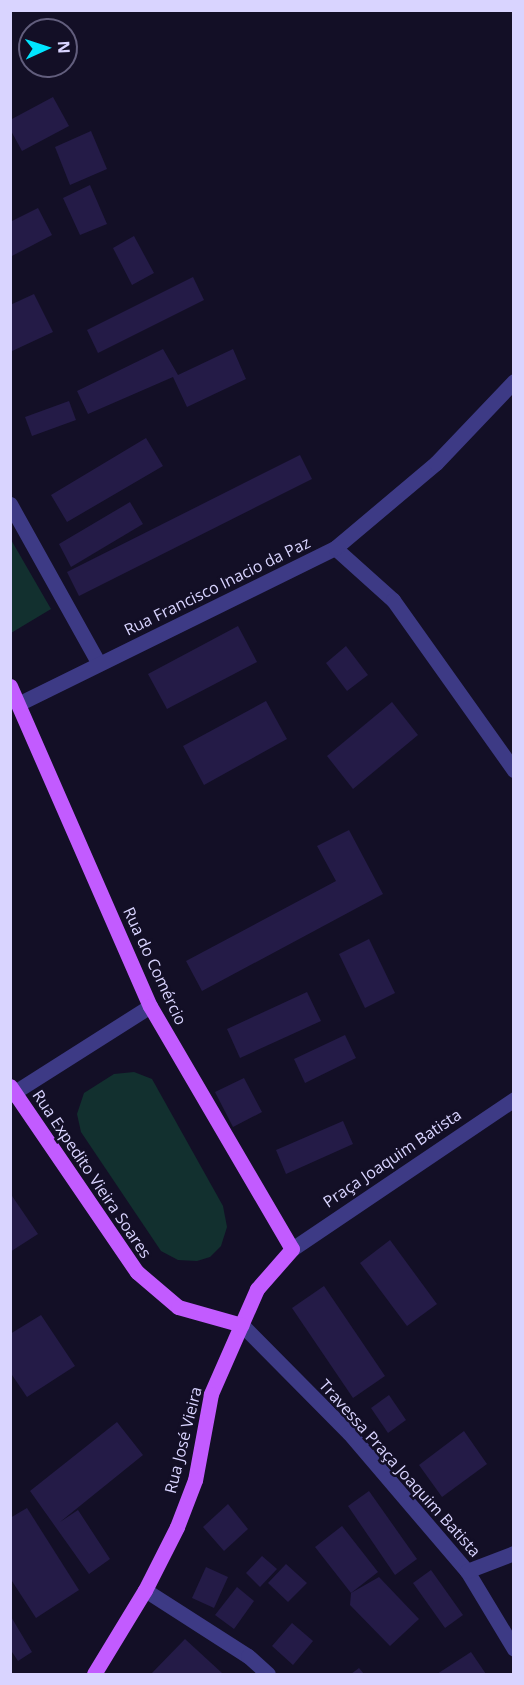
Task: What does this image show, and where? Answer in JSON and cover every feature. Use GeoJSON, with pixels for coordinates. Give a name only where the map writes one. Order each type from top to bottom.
{"type":"FeatureCollection","features":[{"type":"Feature","properties":{"kind":"main road","name":"Rua do Comércio"},"geometry":{"type":"LineString","coordinates":[[10,686],[20,703],[150,1006],[292,1249]]}},
{"type":"Feature","properties":{"kind":"main road","name":"Rua Expedito Vieira Soares"},"geometry":{"type":"LineString","coordinates":[[12,1091],[137,1272],[178,1307],[242,1325]]}},
{"type":"Feature","properties":{"kind":"main road","name":"Rua José Vieira"},"geometry":{"type":"LineString","coordinates":[[94,1674],[145,1590],[195,1480],[212,1394],[257,1289],[292,1249]]}},
{"type":"Feature","properties":{"kind":"street"},"geometry":{"type":"LineString","coordinates":[[335,548],[436,463],[513,381]]}},
{"type":"Feature","properties":{"kind":"street"},"geometry":{"type":"LineString","coordinates":[[10,504],[98,662]]}},
{"type":"Feature","properties":{"kind":"street","name":"Rua Francisco Inacio da Paz"},"geometry":{"type":"LineString","coordinates":[[20,703],[98,662],[335,548],[393,600],[513,770]]}},
{"type":"Feature","properties":{"kind":"street"},"geometry":{"type":"LineString","coordinates":[[12,1091],[150,1006]]}},
{"type":"Feature","properties":{"kind":"street","name":"Praça Joaquim Batista"},"geometry":{"type":"LineString","coordinates":[[292,1249],[513,1099]]}},
{"type":"Feature","properties":{"kind":"street","name":"Travessa Praça Joaquim Batista"},"geometry":{"type":"LineString","coordinates":[[242,1325],[349,1433],[467,1571],[513,1649]]}},
{"type":"Feature","properties":{"kind":"street"},"geometry":{"type":"LineString","coordinates":[[467,1571],[513,1553]]}},
{"type":"Feature","properties":{"kind":"street"},"geometry":{"type":"LineString","coordinates":[[145,1590],[248,1656],[268,1674]]}},
{"type":"Feature","properties":{"kind":"green space"},"geometry":{"type":"Polygon","coordinates":[[[10,538],[51,609],[11,633],[10,633],[10,538]]]}},
{"type":"Feature","properties":{"kind":"green space"},"geometry":{"type":"Polygon","coordinates":[[[134,1072],[152,1079],[223,1206],[227,1227],[221,1246],[210,1257],[197,1261],[178,1260],[161,1251],[81,1132],[77,1114],[84,1093],[114,1074],[134,1072]]]}},
{"type":"Feature","properties":{"kind":"building"},"geometry":{"type":"Polygon","coordinates":[[[53,97],[69,126],[22,151],[10,129],[10,120],[53,97]]]}},
{"type":"Feature","properties":{"kind":"building"},"geometry":{"type":"Polygon","coordinates":[[[91,131],[107,169],[70,185],[55,147],[91,131]]]}},
{"type":"Feature","properties":{"kind":"building"},"geometry":{"type":"Polygon","coordinates":[[[90,185],[107,224],[80,235],[63,198],[90,185]]]}},
{"type":"Feature","properties":{"kind":"building"},"geometry":{"type":"Polygon","coordinates":[[[38,208],[52,235],[10,257],[10,222],[38,208]]]}},
{"type":"Feature","properties":{"kind":"building"},"geometry":{"type":"Polygon","coordinates":[[[134,236],[154,273],[132,285],[113,248],[134,236]]]}},
{"type":"Feature","properties":{"kind":"building"},"geometry":{"type":"Polygon","coordinates":[[[193,277],[204,300],[98,353],[87,330],[193,277]]]}},
{"type":"Feature","properties":{"kind":"building"},"geometry":{"type":"Polygon","coordinates":[[[34,294],[53,332],[10,352],[10,305],[34,294]]]}},
{"type":"Feature","properties":{"kind":"building"},"geometry":{"type":"Polygon","coordinates":[[[163,349],[178,375],[233,349],[246,379],[187,407],[173,377],[88,414],[77,391],[163,349]]]}},
{"type":"Feature","properties":{"kind":"building"},"geometry":{"type":"Polygon","coordinates":[[[69,401],[76,420],[32,436],[25,417],[69,401]]]}},
{"type":"Feature","properties":{"kind":"building"},"geometry":{"type":"Polygon","coordinates":[[[146,438],[163,466],[67,522],[51,495],[146,438]]]}},
{"type":"Feature","properties":{"kind":"building"},"geometry":{"type":"Polygon","coordinates":[[[300,455],[312,479],[79,596],[67,572],[300,455]]]}},
{"type":"Feature","properties":{"kind":"building"},"geometry":{"type":"Polygon","coordinates":[[[130,502],[143,524],[71,567],[59,544],[130,502]]]}},
{"type":"Feature","properties":{"kind":"building"},"geometry":{"type":"Polygon","coordinates":[[[238,626],[257,662],[167,709],[148,674],[238,626]]]}},
{"type":"Feature","properties":{"kind":"building"},"geometry":{"type":"Polygon","coordinates":[[[346,646],[368,675],[347,691],[326,663],[346,646]]]}},
{"type":"Feature","properties":{"kind":"building"},"geometry":{"type":"Polygon","coordinates":[[[266,701],[287,739],[204,785],[183,746],[266,701]]]}},
{"type":"Feature","properties":{"kind":"building"},"geometry":{"type":"Polygon","coordinates":[[[392,702],[418,735],[353,789],[327,756],[392,702]]]}},
{"type":"Feature","properties":{"kind":"building"},"geometry":{"type":"Polygon","coordinates":[[[349,830],[383,894],[202,991],[186,961],[336,881],[317,846],[349,830]]]}},
{"type":"Feature","properties":{"kind":"building"},"geometry":{"type":"Polygon","coordinates":[[[369,939],[395,993],[365,1008],[339,954],[369,939]]]}},
{"type":"Feature","properties":{"kind":"building"},"geometry":{"type":"Polygon","coordinates":[[[307,992],[321,1021],[240,1058],[227,1029],[307,992]]]}},
{"type":"Feature","properties":{"kind":"building"},"geometry":{"type":"Polygon","coordinates":[[[345,1035],[356,1058],[305,1083],[294,1059],[345,1035]]]}},
{"type":"Feature","properties":{"kind":"building"},"geometry":{"type":"Polygon","coordinates":[[[244,1078],[262,1112],[233,1127],[215,1092],[244,1078]]]}},
{"type":"Feature","properties":{"kind":"building"},"geometry":{"type":"Polygon","coordinates":[[[343,1121],[353,1144],[286,1174],[276,1150],[343,1121]]]}},
{"type":"Feature","properties":{"kind":"building"},"geometry":{"type":"Polygon","coordinates":[[[10,1193],[38,1234],[10,1252],[10,1193]]]}},
{"type":"Feature","properties":{"kind":"building"},"geometry":{"type":"Polygon","coordinates":[[[390,1240],[437,1304],[407,1326],[360,1263],[390,1240]]]}},
{"type":"Feature","properties":{"kind":"building"},"geometry":{"type":"Polygon","coordinates":[[[324,1286],[385,1376],[353,1398],[292,1308],[324,1286]]]}},
{"type":"Feature","properties":{"kind":"building"},"geometry":{"type":"Polygon","coordinates":[[[41,1315],[75,1366],[27,1397],[10,1372],[10,1334],[41,1315]]]}},
{"type":"Feature","properties":{"kind":"building"},"geometry":{"type":"Polygon","coordinates":[[[389,1395],[406,1420],[388,1433],[371,1408],[389,1395]]]}},
{"type":"Feature","properties":{"kind":"building"},"geometry":{"type":"Polygon","coordinates":[[[117,1422],[143,1455],[60,1522],[78,1510],[110,1559],[89,1574],[30,1491],[117,1422]]]}},
{"type":"Feature","properties":{"kind":"building"},"geometry":{"type":"Polygon","coordinates":[[[464,1431],[487,1464],[442,1497],[419,1465],[464,1431]]]}},
{"type":"Feature","properties":{"kind":"building"},"geometry":{"type":"Polygon","coordinates":[[[369,1491],[417,1559],[395,1575],[348,1506],[369,1491]]]}},
{"type":"Feature","properties":{"kind":"building"},"geometry":{"type":"Polygon","coordinates":[[[228,1504],[248,1529],[224,1551],[203,1527],[228,1504]]]}},
{"type":"Feature","properties":{"kind":"building"},"geometry":{"type":"Polygon","coordinates":[[[27,1508],[79,1590],[36,1618],[10,1578],[10,1518],[27,1508]]]}},
{"type":"Feature","properties":{"kind":"building"},"geometry":{"type":"Polygon","coordinates":[[[342,1526],[378,1572],[351,1593],[315,1547],[342,1526]]]}},
{"type":"Feature","properties":{"kind":"building"},"geometry":{"type":"Polygon","coordinates":[[[262,1556],[277,1569],[260,1587],[246,1573],[262,1556]]]}},
{"type":"Feature","properties":{"kind":"building"},"geometry":{"type":"Polygon","coordinates":[[[286,1564],[307,1583],[288,1602],[268,1583],[286,1564]]]}},
{"type":"Feature","properties":{"kind":"building"},"geometry":{"type":"Polygon","coordinates":[[[206,1567],[228,1577],[214,1608],[192,1598],[206,1567]]]}},
{"type":"Feature","properties":{"kind":"building"},"geometry":{"type":"Polygon","coordinates":[[[431,1570],[463,1615],[445,1628],[413,1583],[431,1570]]]}},
{"type":"Feature","properties":{"kind":"building"},"geometry":{"type":"Polygon","coordinates":[[[379,1577],[419,1619],[390,1646],[350,1605],[351,1593],[379,1577]]]}},
{"type":"Feature","properties":{"kind":"building"},"geometry":{"type":"Polygon","coordinates":[[[237,1587],[254,1601],[234,1629],[215,1615],[237,1587]]]}},
{"type":"Feature","properties":{"kind":"building"},"geometry":{"type":"Polygon","coordinates":[[[10,1615],[32,1652],[18,1661],[10,1649],[10,1615]]]}},
{"type":"Feature","properties":{"kind":"building"},"geometry":{"type":"Polygon","coordinates":[[[292,1623],[313,1641],[293,1665],[272,1646],[292,1623]]]}},
{"type":"Feature","properties":{"kind":"building"},"geometry":{"type":"Polygon","coordinates":[[[185,1639],[222,1673],[151,1674],[185,1639]]]}},
{"type":"Feature","properties":{"kind":"building"},"geometry":{"type":"Polygon","coordinates":[[[471,1652],[486,1674],[437,1674],[471,1652]]]}},
{"type":"Feature","properties":{"kind":"building"},"geometry":{"type":"Polygon","coordinates":[[[359,1668],[364,1674],[351,1674],[359,1668]]]}}]}
